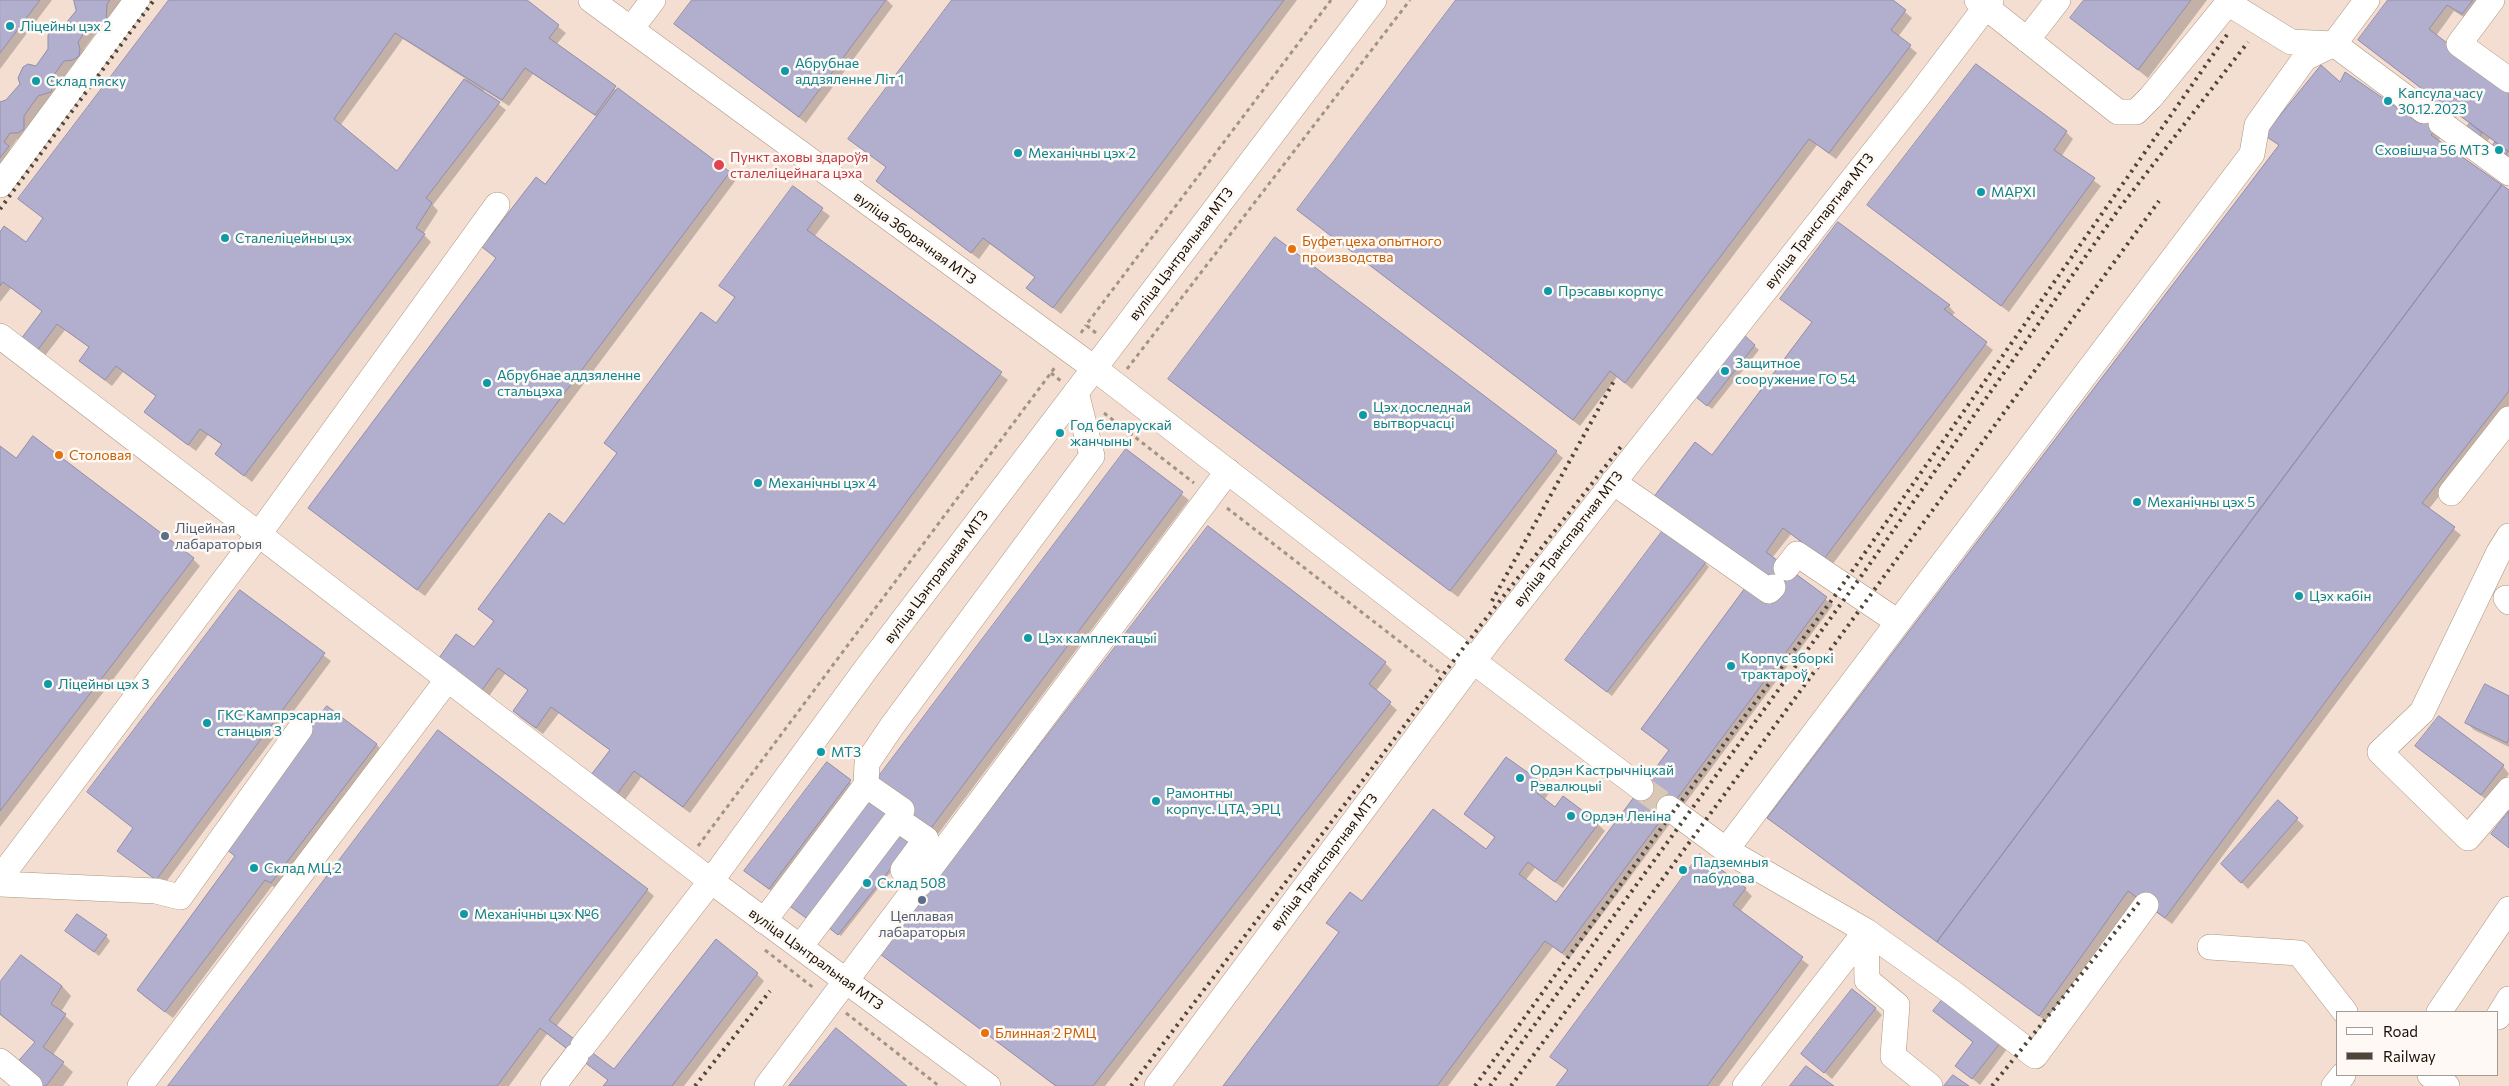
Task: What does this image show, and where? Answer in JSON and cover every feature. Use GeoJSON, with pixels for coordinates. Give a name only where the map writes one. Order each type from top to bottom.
{"type":"FeatureCollection","features":[{"type":"Feature","properties":{"kind":"lane"},"geometry":{"type":"LineString","coordinates":[[0,185],[137,0]]}},
{"type":"Feature","properties":{"kind":"lane","name":"вуліца Зборачная МТЗ"},"geometry":{"type":"LineString","coordinates":[[591,0],[1068,350],[1094,368],[1124,380],[1228,471],[1473,661],[1642,788]]}},
{"type":"Feature","properties":{"kind":"lane"},"geometry":{"type":"LineString","coordinates":[[631,29],[652,0]]}},
{"type":"Feature","properties":{"kind":"lane","name":"вуліца Цэнтральная МТЗ"},"geometry":{"type":"LineString","coordinates":[[988,1086],[710,881],[872,662],[1374,0]]}},
{"type":"Feature","properties":{"kind":"lane"},"geometry":{"type":"LineString","coordinates":[[2027,40],[2058,0]]}},
{"type":"Feature","properties":{"kind":"lane"},"geometry":{"type":"LineString","coordinates":[[1726,850],[2252,154],[2257,124],[2305,58],[2334,44],[2367,0]]}},
{"type":"Feature","properties":{"kind":"lane"},"geometry":{"type":"LineString","coordinates":[[2492,0],[2459,44],[2509,80]]}},
{"type":"Feature","properties":{"kind":"lane"},"geometry":{"type":"LineString","coordinates":[[1985,2],[2027,40],[2118,112],[2136,112],[2151,97],[2229,2],[2291,42],[2334,44],[2509,173]]}},
{"type":"Feature","properties":{"kind":"lane","name":"вуліца Транспартная МТЗ"},"geometry":{"type":"LineString","coordinates":[[1157,1086],[1473,661],[1985,2]]}},
{"type":"Feature","properties":{"kind":"lane"},"geometry":{"type":"LineString","coordinates":[[0,878],[259,534],[497,205]]}},
{"type":"Feature","properties":{"kind":"lane"},"geometry":{"type":"LineString","coordinates":[[0,336],[710,881],[553,1086]]}},
{"type":"Feature","properties":{"kind":"lane"},"geometry":{"type":"LineString","coordinates":[[764,921],[866,785],[867,763],[892,726],[1092,456],[1076,392]]}},
{"type":"Feature","properties":{"kind":"lane"},"geometry":{"type":"LineString","coordinates":[[2451,493],[2509,419]]}},
{"type":"Feature","properties":{"kind":"lane"},"geometry":{"type":"LineString","coordinates":[[767,1086],[832,1002],[1228,471]]}},
{"type":"Feature","properties":{"kind":"lane"},"geometry":{"type":"LineString","coordinates":[[1613,482],[1769,591],[1797,554],[1898,622]]}},
{"type":"Feature","properties":{"kind":"lane"},"geometry":{"type":"LineString","coordinates":[[2509,536],[2499,552],[2422,712],[2380,752],[2468,838],[2509,790]]}},
{"type":"Feature","properties":{"kind":"lane"},"geometry":{"type":"LineString","coordinates":[[140,1086],[448,679]]}},
{"type":"Feature","properties":{"kind":"lane"},"geometry":{"type":"LineString","coordinates":[[0,884],[156,891],[180,898],[300,729]]}},
{"type":"Feature","properties":{"kind":"lane"},"geometry":{"type":"LineString","coordinates":[[800,947],[902,810],[866,785]]}},
{"type":"Feature","properties":{"kind":"lane"},"geometry":{"type":"LineString","coordinates":[[1669,808],[1726,850],[1866,931],[1953,993],[2034,1056],[2146,905]]}},
{"type":"Feature","properties":{"kind":"lane"},"geometry":{"type":"LineString","coordinates":[[897,819],[926,839],[903,870],[920,884]]}},
{"type":"Feature","properties":{"kind":"lane"},"geometry":{"type":"LineString","coordinates":[[2440,1011],[2509,909]]}},
{"type":"Feature","properties":{"kind":"lane"},"geometry":{"type":"LineString","coordinates":[[1745,1086],[1866,931]]}},
{"type":"Feature","properties":{"kind":"lane"},"geometry":{"type":"LineString","coordinates":[[1866,931],[1867,980],[1897,1005],[1893,1056],[1930,1086]]}},
{"type":"Feature","properties":{"kind":"lane"},"geometry":{"type":"LineString","coordinates":[[2210,947],[2299,953],[2343,1011]]}},
{"type":"Feature","properties":{"kind":"lane"},"geometry":{"type":"LineString","coordinates":[[2499,1015],[2509,999]]}},
{"type":"Feature","properties":{"kind":"lane"},"geometry":{"type":"LineString","coordinates":[[0,1061],[30,1086]]}},
{"type":"Feature","properties":{"kind":"lane"},"geometry":{"type":"LineString","coordinates":[[2334,1086],[2342,1076]]}},
{"type":"Feature","properties":{"kind":"lane"},"geometry":{"type":"LineString","coordinates":[[2412,1086],[2420,1076]]}},
{"type":"Feature","properties":{"kind":"lane"},"geometry":{"type":"LineString","coordinates":[[2432,1076],[2448,1086]]}},
{"type":"Feature","properties":{"kind":"path"},"geometry":{"type":"LineString","coordinates":[[686,862],[1331,0]]}},
{"type":"Feature","properties":{"kind":"path"},"geometry":{"type":"LineString","coordinates":[[1410,0],[1126,371],[1124,380],[1097,408],[1426,662],[1446,639]]}},
{"type":"Feature","properties":{"kind":"path"},"geometry":{"type":"LineString","coordinates":[[1086,325],[1133,362]]}},
{"type":"Feature","properties":{"kind":"path"},"geometry":{"type":"LineString","coordinates":[[760,947],[939,1086]]}},
{"type":"Feature","properties":{"kind":"shaded area"},"geometry":{"type":"Polygon","coordinates":[[[0,0],[2509,0],[2509,1086],[0,1086],[0,0]]]}},
{"type":"Feature","properties":{"kind":"building","name":"Ліцейны цэх 2"},"geometry":{"type":"Polygon","coordinates":[[[0,0],[40,0],[0,53],[0,0]]]}},
{"type":"Feature","properties":{"kind":"building","name":"Склад пяску"},"geometry":{"type":"Polygon","coordinates":[[[74,0],[110,0],[107,4],[106,21],[91,23],[78,42],[79,56],[73,60],[64,61],[51,79],[53,85],[51,92],[38,96],[24,116],[24,129],[18,133],[10,133],[4,142],[9,146],[0,158],[0,102],[6,100],[20,84],[18,78],[23,67],[28,64],[36,66],[48,49],[48,35],[51,31],[62,28],[76,11],[74,0]]]}},
{"type":"Feature","properties":{"kind":"building","name":"Сталеліцейны цэх"},"geometry":{"type":"Polygon","coordinates":[[[169,0],[527,0],[559,25],[549,38],[616,86],[595,115],[525,68],[502,100],[395,33],[334,119],[397,171],[464,79],[500,102],[426,198],[432,203],[416,228],[425,234],[244,476],[215,454],[222,444],[200,429],[188,445],[144,412],[156,396],[116,366],[105,380],[79,361],[89,347],[57,324],[37,351],[21,339],[42,311],[3,282],[0,286],[0,232],[4,226],[26,242],[43,218],[18,199],[169,0]]]}},
{"type":"Feature","properties":{"kind":"building","name":"Абрубнае аддзяленне Літ 1"},"geometry":{"type":"Polygon","coordinates":[[[692,0],[886,0],[799,117],[674,24],[692,0]]]}},
{"type":"Feature","properties":{"kind":"building","name":"Механічны цэх 2"},"geometry":{"type":"Polygon","coordinates":[[[952,0],[1284,0],[1053,308],[1026,288],[1035,277],[983,238],[971,253],[876,181],[886,167],[848,139],[952,0]]]}},
{"type":"Feature","properties":{"kind":"building","name":"Прэсавы корпус"},"geometry":{"type":"Polygon","coordinates":[[[1456,0],[1893,0],[1906,10],[1891,30],[1911,45],[1829,153],[1809,139],[1625,383],[1610,371],[1573,420],[1297,210],[1456,0]]]}},
{"type":"Feature","properties":{"kind":"building"},"geometry":{"type":"Polygon","coordinates":[[[2084,0],[2191,0],[2138,70],[2070,18],[2084,0]]]}},
{"type":"Feature","properties":{"kind":"building","name":"Механічны цэх 5"},"geometry":{"type":"Polygon","coordinates":[[[2388,0],[2473,0],[2462,14],[2447,5],[2429,29],[2509,91],[2509,152],[2451,109],[2431,135],[2502,185],[1937,942],[1767,818],[2279,145],[2264,135],[2321,65],[2340,82],[2345,72],[2416,121],[2434,98],[2358,40],[2388,0]]]}},
{"type":"Feature","properties":{"kind":"building","name":"МАРХІ"},"geometry":{"type":"Polygon","coordinates":[[[1976,64],[2067,131],[2054,150],[2095,178],[2001,306],[1867,205],[1976,64]]]}},
{"type":"Feature","properties":{"kind":"building","name":"Абрубнае аддзяленне стальцэха"},"geometry":{"type":"Polygon","coordinates":[[[618,88],[730,172],[417,590],[308,508],[496,258],[482,247],[536,177],[545,184],[618,88]]]}},
{"type":"Feature","properties":{"kind":"building","name":"Сховішча 56 МТЗ"},"geometry":{"type":"Polygon","coordinates":[[[2470,123],[2482,133],[2477,140],[2464,131],[2470,123]]]}},
{"type":"Feature","properties":{"kind":"building","name":"Сховішча 56 МТЗ"},"geometry":{"type":"Polygon","coordinates":[[[2495,142],[2508,151],[2503,159],[2490,150],[2495,142]]]}},
{"type":"Feature","properties":{"kind":"building","name":"Цэх кабін"},"geometry":{"type":"Polygon","coordinates":[[[2502,185],[2509,190],[2509,391],[2422,503],[2455,527],[2165,918],[2128,891],[2039,1016],[1937,942],[2502,185]]]}},
{"type":"Feature","properties":{"kind":"building","name":"Механічны цэх 4"},"geometry":{"type":"Polygon","coordinates":[[[793,186],[823,208],[807,230],[1002,372],[683,807],[634,771],[617,794],[591,775],[610,750],[551,707],[536,728],[513,711],[528,690],[498,668],[482,690],[439,658],[456,634],[474,647],[494,621],[478,609],[549,513],[564,524],[617,453],[604,443],[701,312],[716,323],[735,297],[719,286],[793,186]]]}},
{"type":"Feature","properties":{"kind":"building","name":"Корпус зборкі трактароў"},"geometry":{"type":"Polygon","coordinates":[[[1838,222],[1950,305],[1944,309],[1987,342],[1824,559],[1783,528],[1766,552],[1827,597],[1562,953],[1545,941],[1437,1086],[1223,1086],[1339,932],[1326,923],[1350,892],[1362,901],[1433,809],[1486,849],[1495,837],[1464,814],[1506,757],[1544,784],[1537,793],[1555,807],[1563,796],[1599,823],[1555,882],[1528,862],[1519,874],[1556,902],[1669,750],[1641,729],[1745,588],[1767,604],[1778,590],[1653,498],[1695,442],[1712,455],[1812,322],[1780,299],[1838,222]]]}},
{"type":"Feature","properties":{"kind":"building","name":"Цэх доследнай вытворчасці"},"geometry":{"type":"Polygon","coordinates":[[[1275,237],[1557,451],[1450,591],[1168,379],[1275,237]]]}},
{"type":"Feature","properties":{"kind":"building","name":"Защитное сооружение ГО 54"},"geometry":{"type":"Polygon","coordinates":[[[1744,335],[1755,345],[1707,406],[1696,397],[1744,335]]]}},
{"type":"Feature","properties":{"kind":"building","name":"Ліцейны цэх 3"},"geometry":{"type":"Polygon","coordinates":[[[33,436],[194,558],[0,811],[0,446],[16,458],[33,436]]]}},
{"type":"Feature","properties":{"kind":"building","name":"Цэх камплектацыі"},"geometry":{"type":"Polygon","coordinates":[[[1126,449],[1183,492],[928,832],[904,815],[873,784],[1126,449]]]}},
{"type":"Feature","properties":{"kind":"building","name":"Рамонтны корпус. ЦТА, ЭРЦ"},"geometry":{"type":"Polygon","coordinates":[[[1208,526],[1386,662],[1369,684],[1391,702],[1093,1086],[1056,1086],[880,954],[1208,526]]]}},
{"type":"Feature","properties":{"kind":"building"},"geometry":{"type":"Polygon","coordinates":[[[1664,529],[1706,562],[1607,692],[1565,660],[1664,529]]]}},
{"type":"Feature","properties":{"kind":"building","name":"ГКС Кампрэсарная станцыя 3"},"geometry":{"type":"Polygon","coordinates":[[[240,590],[325,653],[156,880],[117,851],[133,828],[87,792],[240,590]]]}},
{"type":"Feature","properties":{"kind":"building"},"geometry":{"type":"Polygon","coordinates":[[[2485,684],[2509,696],[2509,739],[2507,743],[2465,723],[2485,684]]]}},
{"type":"Feature","properties":{"kind":"building","name":"Склад МЦ 2"},"geometry":{"type":"Polygon","coordinates":[[[327,706],[377,744],[271,883],[265,880],[165,1012],[137,990],[235,856],[222,846],[327,706]]]}},
{"type":"Feature","properties":{"kind":"building"},"geometry":{"type":"Polygon","coordinates":[[[2439,716],[2504,765],[2481,795],[2415,746],[2439,716]]]}},
{"type":"Feature","properties":{"kind":"building","name":"Механічны цэх №6"},"geometry":{"type":"Polygon","coordinates":[[[438,730],[648,889],[549,1020],[614,1069],[716,939],[758,973],[672,1086],[603,1086],[608,1080],[540,1028],[497,1086],[168,1086],[438,730]]]}},
{"type":"Feature","properties":{"kind":"building"},"geometry":{"type":"Polygon","coordinates":[[[827,762],[851,780],[769,889],[744,871],[827,762]]]}},
{"type":"Feature","properties":{"kind":"building"},"geometry":{"type":"Polygon","coordinates":[[[863,796],[891,815],[809,920],[784,902],[863,796]]]}},
{"type":"Feature","properties":{"kind":"building"},"geometry":{"type":"Polygon","coordinates":[[[2278,800],[2298,818],[2241,883],[2221,864],[2278,800]]]}},
{"type":"Feature","properties":{"kind":"building"},"geometry":{"type":"Polygon","coordinates":[[[2509,811],[2509,848],[2491,834],[2509,811]]]}},
{"type":"Feature","properties":{"kind":"building","name":"Склад 508"},"geometry":{"type":"Polygon","coordinates":[[[896,832],[911,843],[838,935],[824,924],[896,832]]]}},
{"type":"Feature","properties":{"kind":"building"},"geometry":{"type":"Polygon","coordinates":[[[1700,854],[1746,888],[1733,905],[1803,957],[1707,1086],[1556,1086],[1568,1070],[1550,1057],[1700,854]]]}},
{"type":"Feature","properties":{"kind":"building"},"geometry":{"type":"Polygon","coordinates":[[[77,914],[107,935],[94,952],[65,931],[77,914]]]}},
{"type":"Feature","properties":{"kind":"building"},"geometry":{"type":"Polygon","coordinates":[[[21,955],[62,986],[51,1004],[66,1014],[43,1047],[64,1062],[46,1086],[39,1086],[14,1066],[35,1042],[0,1014],[0,982],[21,955]]]}},
{"type":"Feature","properties":{"kind":"building"},"geometry":{"type":"Polygon","coordinates":[[[1852,989],[1876,1008],[1824,1073],[1801,1054],[1852,989]]]}},
{"type":"Feature","properties":{"kind":"building"},"geometry":{"type":"Polygon","coordinates":[[[1947,994],[2004,1038],[1972,1079],[1955,1066],[1973,1042],[1933,1011],[1947,994]]]}},
{"type":"Feature","properties":{"kind":"building"},"geometry":{"type":"Polygon","coordinates":[[[836,1028],[907,1086],[789,1086],[836,1028]]]}},
{"type":"Feature","properties":{"kind":"building"},"geometry":{"type":"Polygon","coordinates":[[[1806,1066],[1834,1086],[1790,1086],[1806,1066]]]}},
{"type":"Feature","properties":{"kind":"building"},"geometry":{"type":"Polygon","coordinates":[[[1953,1075],[1969,1086],[1944,1086],[1953,1075]]]}},
{"type":"Feature","properties":{"kind":"tunnel"},"geometry":{"type":"LineString","coordinates":[[1641,788],[1669,808]]}},
{"type":"Feature","properties":{"kind":"railway"},"geometry":{"type":"LineString","coordinates":[[0,209],[154,0]]}},
{"type":"Feature","properties":{"kind":"railway"},"geometry":{"type":"LineString","coordinates":[[1475,1086],[1673,812],[1834,597],[2229,32]]}},
{"type":"Feature","properties":{"kind":"railway"},"geometry":{"type":"LineString","coordinates":[[1490,1086],[1862,575],[2121,206],[2248,42]]}},
{"type":"Feature","properties":{"kind":"railway"},"geometry":{"type":"LineString","coordinates":[[1511,1086],[2159,201]]}},
{"type":"Feature","properties":{"kind":"railway"},"geometry":{"type":"LineString","coordinates":[[1492,601],[1614,381]]}},
{"type":"Feature","properties":{"kind":"railway"},"geometry":{"type":"LineString","coordinates":[[1131,1086],[1477,630],[1623,444]]}},
{"type":"Feature","properties":{"kind":"railway"},"geometry":{"type":"LineString","coordinates":[[1992,1086],[2141,900]]}},
{"type":"Feature","properties":{"kind":"railway"},"geometry":{"type":"LineString","coordinates":[[695,1086],[770,991]]}},
{"type":"Feature","properties":{"kind":"place","name":"Ліцейны цэх 2"},"geometry":{"type":"Point","coordinates":[10,26]}},
{"type":"Feature","properties":{"kind":"place","name":"Абрубнае аддзяленне Літ 1"},"geometry":{"type":"Point","coordinates":[785,71]}},
{"type":"Feature","properties":{"kind":"place","name":"Склад пяску"},"geometry":{"type":"Point","coordinates":[36,81]}},
{"type":"Feature","properties":{"kind":"place","name":"Капсула часу 30.12.2023"},"geometry":{"type":"Point","coordinates":[2388,101]}},
{"type":"Feature","properties":{"kind":"place","name":"Сховішча 56 МТЗ"},"geometry":{"type":"Point","coordinates":[2499,150]}},
{"type":"Feature","properties":{"kind":"place","name":"Механічны цэх 2"},"geometry":{"type":"Point","coordinates":[1018,153]}},
{"type":"Feature","properties":{"kind":"place","name":"Пункт аховы здароўя сталеліцейнага цэха"},"geometry":{"type":"Point","coordinates":[719,165]}},
{"type":"Feature","properties":{"kind":"place","name":"МАРХІ"},"geometry":{"type":"Point","coordinates":[1981,192]}},
{"type":"Feature","properties":{"kind":"place","name":"Сталеліцейны цэх"},"geometry":{"type":"Point","coordinates":[225,238]}},
{"type":"Feature","properties":{"kind":"place","name":"Буфет цеха опытного производства"},"geometry":{"type":"Point","coordinates":[1292,249]}},
{"type":"Feature","properties":{"kind":"place","name":"Прэсавы корпус"},"geometry":{"type":"Point","coordinates":[1548,291]}},
{"type":"Feature","properties":{"kind":"place","name":"Защитное сооружение ГО 54"},"geometry":{"type":"Point","coordinates":[1725,371]}},
{"type":"Feature","properties":{"kind":"place","name":"Абрубнае аддзяленне стальцэха"},"geometry":{"type":"Point","coordinates":[487,383]}},
{"type":"Feature","properties":{"kind":"place","name":"Цэх доследнай вытворчасці"},"geometry":{"type":"Point","coordinates":[1363,415]}},
{"type":"Feature","properties":{"kind":"place","name":"Год беларускай жанчыны"},"geometry":{"type":"Point","coordinates":[1060,433]}},
{"type":"Feature","properties":{"kind":"place","name":"Столовая"},"geometry":{"type":"Point","coordinates":[59,455]}},
{"type":"Feature","properties":{"kind":"place","name":"Механічны цэх 4"},"geometry":{"type":"Point","coordinates":[758,483]}},
{"type":"Feature","properties":{"kind":"place","name":"Механічны цэх 5"},"geometry":{"type":"Point","coordinates":[2137,502]}},
{"type":"Feature","properties":{"kind":"place","name":"Ліцейная лабараторыя"},"geometry":{"type":"Point","coordinates":[165,536]}},
{"type":"Feature","properties":{"kind":"place","name":"Цэх кабін"},"geometry":{"type":"Point","coordinates":[2299,596]}},
{"type":"Feature","properties":{"kind":"place","name":"Цэх камплектацыі"},"geometry":{"type":"Point","coordinates":[1028,638]}},
{"type":"Feature","properties":{"kind":"place","name":"Корпус зборкі трактароў"},"geometry":{"type":"Point","coordinates":[1731,666]}},
{"type":"Feature","properties":{"kind":"place","name":"Ліцейны цэх 3"},"geometry":{"type":"Point","coordinates":[48,684]}},
{"type":"Feature","properties":{"kind":"place","name":"ГКС Кампрэсарная станцыя 3"},"geometry":{"type":"Point","coordinates":[207,723]}},
{"type":"Feature","properties":{"kind":"place","name":"МТЗ"},"geometry":{"type":"Point","coordinates":[821,752]}},
{"type":"Feature","properties":{"kind":"place","name":"Ордэн Кастрычніцкай Рэвалюцыі"},"geometry":{"type":"Point","coordinates":[1520,778]}},
{"type":"Feature","properties":{"kind":"place","name":"Рамонтны корпус. ЦТА, ЭРЦ"},"geometry":{"type":"Point","coordinates":[1156,801]}},
{"type":"Feature","properties":{"kind":"place","name":"Ордэн Леніна"},"geometry":{"type":"Point","coordinates":[1571,816]}},
{"type":"Feature","properties":{"kind":"place","name":"Склад МЦ 2"},"geometry":{"type":"Point","coordinates":[254,868]}},
{"type":"Feature","properties":{"kind":"place","name":"Падземныя пабудова"},"geometry":{"type":"Point","coordinates":[1683,870]}},
{"type":"Feature","properties":{"kind":"place","name":"Склад 508"},"geometry":{"type":"Point","coordinates":[867,883]}},
{"type":"Feature","properties":{"kind":"place","name":"Цеплавая лабараторыя"},"geometry":{"type":"Point","coordinates":[922,900]}},
{"type":"Feature","properties":{"kind":"place","name":"Механічны цэх №6"},"geometry":{"type":"Point","coordinates":[464,914]}},
{"type":"Feature","properties":{"kind":"place","name":"Блинная 2 РМЦ"},"geometry":{"type":"Point","coordinates":[985,1033]}}]}
